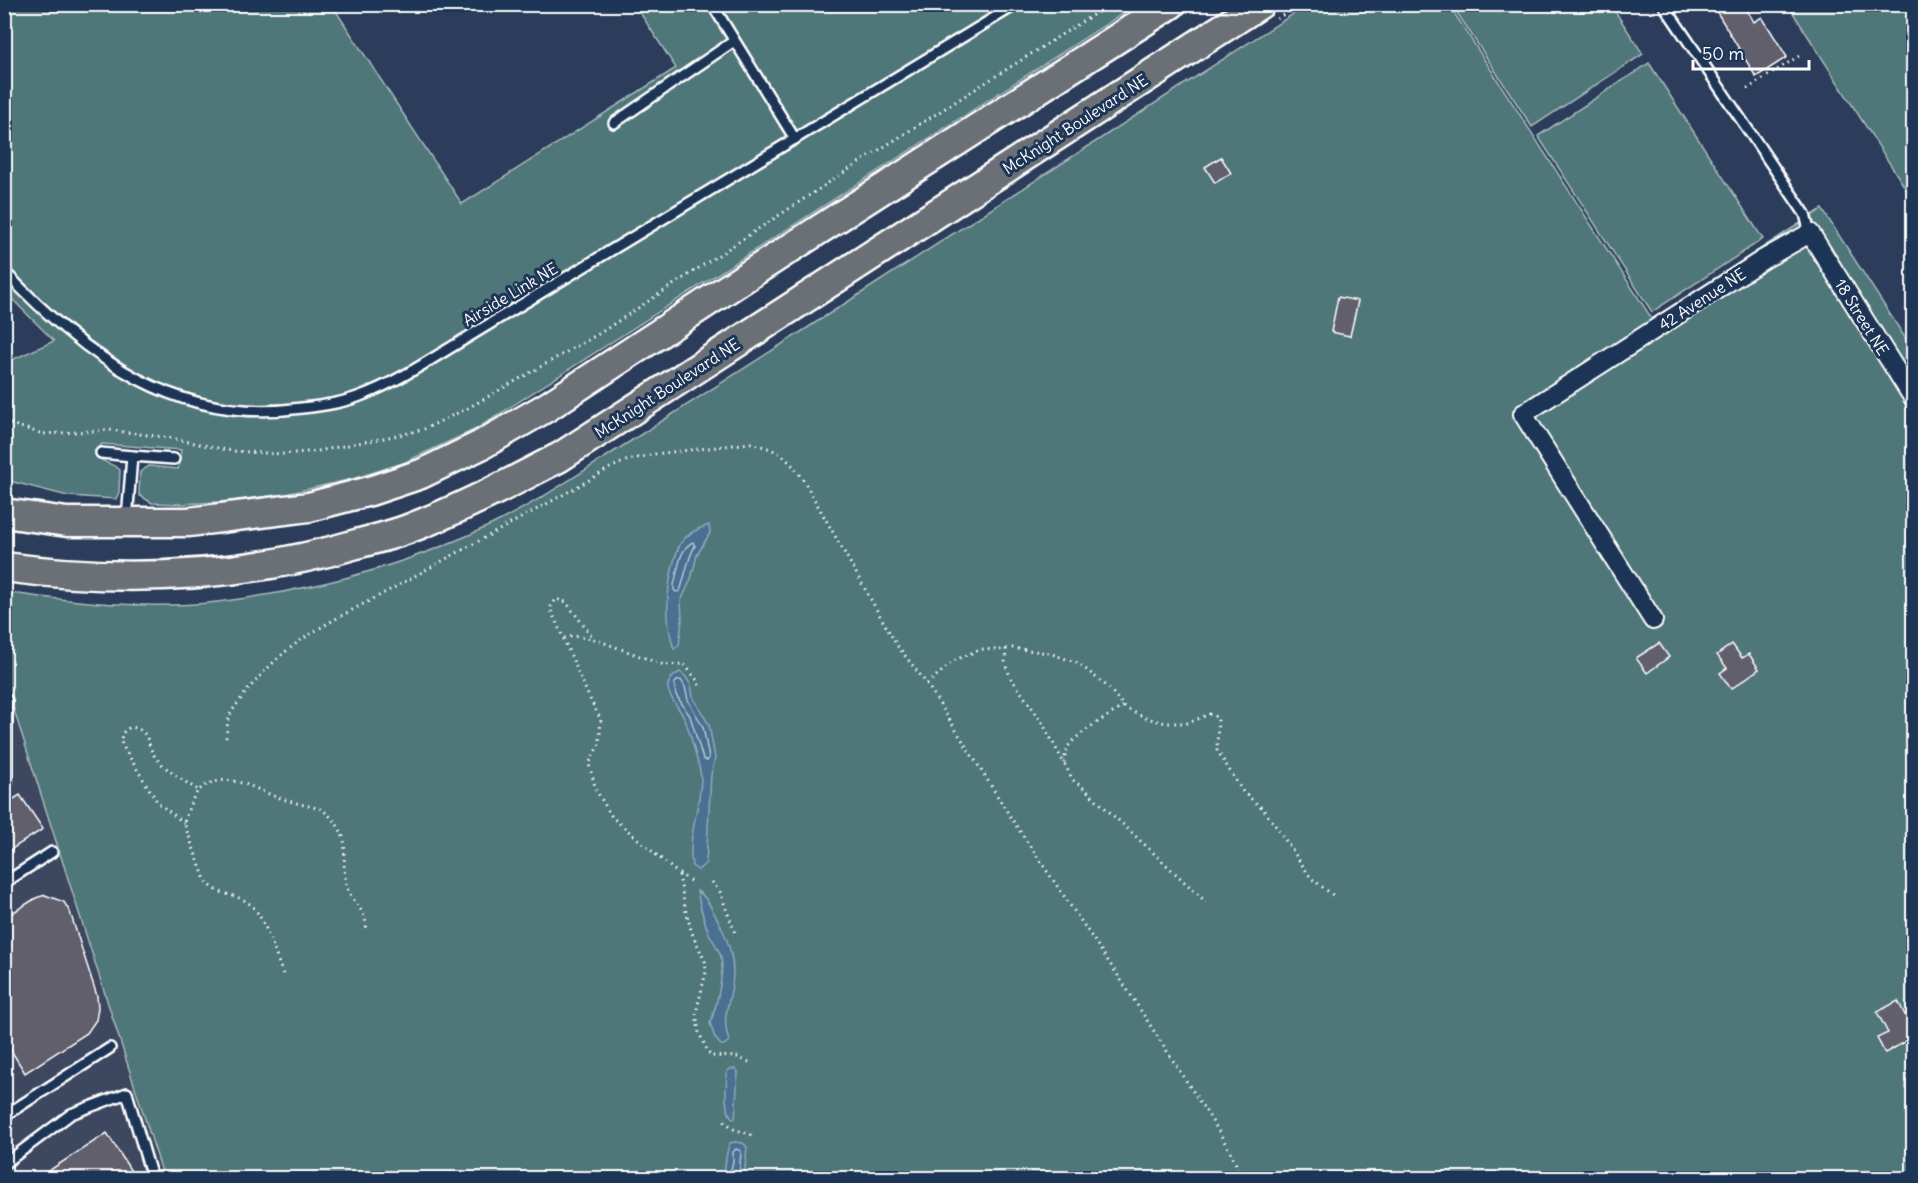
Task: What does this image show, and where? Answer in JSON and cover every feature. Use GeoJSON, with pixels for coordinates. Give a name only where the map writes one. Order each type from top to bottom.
{"type":"FeatureCollection","features":[{"type":"Feature","properties":{"kind":"main road"},"geometry":{"type":"LineString","coordinates":[[4,513],[67,522],[189,522],[309,507],[370,491],[421,474],[481,445],[547,407],[1171,4]]}},
{"type":"Feature","properties":{"kind":"main road","name":"McKnight Boulevard NE"},"geometry":{"type":"LineString","coordinates":[[4,567],[116,577],[201,574],[266,565],[338,550],[406,530],[470,504],[560,458],[1260,4]]}},
{"type":"Feature","properties":{"kind":"main road"},"geometry":{"type":"LineString","coordinates":[[4,498],[49,510],[67,522]]}},
{"type":"Feature","properties":{"kind":"street","name":"18 Street NE"},"geometry":{"type":"LineString","coordinates":[[1810,233],[1914,399]]}},
{"type":"Feature","properties":{"kind":"street","name":"42 Avenue NE"},"geometry":{"type":"LineString","coordinates":[[1653,620],[1523,414],[1764,259],[1810,233]]}},
{"type":"Feature","properties":{"kind":"lane"},"geometry":{"type":"LineString","coordinates":[[712,4],[795,140]]}},
{"type":"Feature","properties":{"kind":"lane","name":"Airside Link NE"},"geometry":{"type":"LineString","coordinates":[[4,271],[73,337],[144,384],[174,396],[208,405],[250,411],[283,411],[323,405],[368,393],[422,365],[1017,4]]}},
{"type":"Feature","properties":{"kind":"lane"},"geometry":{"type":"LineString","coordinates":[[1663,4],[1805,214],[1810,233]]}},
{"type":"Feature","properties":{"kind":"lane"},"geometry":{"type":"LineString","coordinates":[[614,123],[734,41]]}},
{"type":"Feature","properties":{"kind":"lane"},"geometry":{"type":"LineString","coordinates":[[101,453],[174,459]]}},
{"type":"Feature","properties":{"kind":"lane"},"geometry":{"type":"LineString","coordinates":[[127,523],[132,456]]}},
{"type":"Feature","properties":{"kind":"lane"},"geometry":{"type":"LineString","coordinates":[[4,696],[8,701],[6,782],[4,784]]}},
{"type":"Feature","properties":{"kind":"lane"},"geometry":{"type":"LineString","coordinates":[[4,883],[52,852]]}},
{"type":"Feature","properties":{"kind":"lane"},"geometry":{"type":"LineString","coordinates":[[4,1116],[110,1048]]}},
{"type":"Feature","properties":{"kind":"lane"},"geometry":{"type":"LineString","coordinates":[[4,1164],[71,1114],[127,1093],[152,1179]]}},
{"type":"Feature","properties":{"kind":"path"},"geometry":{"type":"LineString","coordinates":[[4,422],[43,434],[109,430],[171,438],[232,451],[283,454],[318,451],[424,429],[468,408],[600,333],[860,162],[1110,4]]}},
{"type":"Feature","properties":{"kind":"path"},"geometry":{"type":"LineString","coordinates":[[1747,89],[1802,54]]}},
{"type":"Feature","properties":{"kind":"path"},"geometry":{"type":"LineString","coordinates":[[226,738],[227,722],[231,712],[263,672],[284,652],[434,564],[473,545],[610,468],[628,460],[655,454],[751,443],[771,448],[783,456],[804,481],[896,644],[927,684],[1015,824],[1119,977],[1218,1130],[1235,1161],[1240,1179]]}},
{"type":"Feature","properties":{"kind":"path"},"geometry":{"type":"LineString","coordinates":[[594,639],[566,602],[555,599],[550,608],[589,697],[602,720],[599,744],[589,764],[596,790],[612,818],[690,881]]}},
{"type":"Feature","properties":{"kind":"path"},"geometry":{"type":"LineString","coordinates":[[564,638],[576,636],[594,639],[664,665],[684,664],[701,689]]}},
{"type":"Feature","properties":{"kind":"path"},"geometry":{"type":"LineString","coordinates":[[927,684],[956,660],[981,649],[1006,650],[1012,648],[1049,653],[1078,663],[1108,687],[1124,706],[1146,718],[1166,723],[1188,723],[1210,714],[1218,718],[1217,750],[1243,792],[1263,809],[1311,878],[1334,896]]}},
{"type":"Feature","properties":{"kind":"path"},"geometry":{"type":"LineString","coordinates":[[1006,650],[1005,664],[1011,678],[1042,722],[1073,780],[1206,902]]}},
{"type":"Feature","properties":{"kind":"path"},"geometry":{"type":"LineString","coordinates":[[1064,765],[1067,748],[1075,740],[1124,706]]}},
{"type":"Feature","properties":{"kind":"path"},"geometry":{"type":"LineString","coordinates":[[198,790],[179,778],[157,759],[140,728],[131,727],[122,733],[120,739],[122,746],[151,794],[163,807],[184,823],[208,885],[253,907],[261,918],[283,974]]}},
{"type":"Feature","properties":{"kind":"path"},"geometry":{"type":"LineString","coordinates":[[184,823],[198,790],[211,783],[227,781],[241,782],[267,794],[321,810],[334,820],[345,840],[343,866],[346,885],[352,899],[364,916],[367,930]]}},
{"type":"Feature","properties":{"kind":"path"},"geometry":{"type":"LineString","coordinates":[[679,874],[690,925],[705,961],[706,972],[696,1013],[699,1033],[710,1056],[737,1057],[749,1062]]}},
{"type":"Feature","properties":{"kind":"path"},"geometry":{"type":"LineString","coordinates":[[712,882],[720,892],[735,933]]}},
{"type":"Feature","properties":{"kind":"path"},"geometry":{"type":"LineString","coordinates":[[724,1121],[734,1129],[752,1135]]}},
{"type":"Feature","properties":{"kind":"shaded area"},"geometry":{"type":"Polygon","coordinates":[[[5,682],[164,1178],[5,1178],[5,682]]]}},
{"type":"Feature","properties":{"kind":"green space"},"geometry":{"type":"Polygon","coordinates":[[[5,5],[332,5],[462,204],[676,68],[635,5],[1136,5],[478,428],[403,463],[352,479],[286,494],[233,501],[182,504],[152,503],[139,495],[140,472],[149,466],[178,469],[181,450],[102,444],[97,450],[97,456],[120,470],[119,492],[116,499],[68,496],[5,480],[5,363],[54,341],[5,292],[5,5]]]}},
{"type":"Feature","properties":{"kind":"green space"},"geometry":{"type":"Polygon","coordinates":[[[1307,5],[1449,5],[1652,319],[1822,209],[1913,350],[1913,1178],[164,1178],[5,682],[4,592],[84,602],[138,605],[217,602],[288,591],[358,574],[393,564],[460,539],[527,506],[577,476],[1307,5]]]}},
{"type":"Feature","properties":{"kind":"green space"},"geometry":{"type":"Polygon","coordinates":[[[1452,5],[1611,5],[1643,54],[1532,127],[1452,5]]]}},
{"type":"Feature","properties":{"kind":"green space"},"geometry":{"type":"Polygon","coordinates":[[[1788,5],[1913,5],[1913,200],[1788,5]]]}},
{"type":"Feature","properties":{"kind":"green space"},"geometry":{"type":"Polygon","coordinates":[[[1649,63],[1763,239],[1652,312],[1538,136],[1649,63]]]}},
{"type":"Feature","properties":{"kind":"water"},"geometry":{"type":"Polygon","coordinates":[[[709,525],[710,533],[697,555],[691,579],[681,601],[682,620],[679,645],[674,649],[667,607],[669,586],[678,548],[694,532],[709,525]]]}},
{"type":"Feature","properties":{"kind":"water"},"geometry":{"type":"Polygon","coordinates":[[[680,672],[691,685],[693,697],[709,725],[715,758],[711,775],[706,863],[698,870],[692,866],[691,844],[700,790],[700,771],[684,717],[672,699],[668,688],[669,682],[680,672]]]}},
{"type":"Feature","properties":{"kind":"water"},"geometry":{"type":"Polygon","coordinates":[[[697,891],[707,900],[719,922],[733,966],[726,1018],[729,1041],[724,1045],[721,1045],[715,1038],[710,1023],[720,988],[722,961],[705,923],[697,891]]]}},
{"type":"Feature","properties":{"kind":"water"},"geometry":{"type":"Polygon","coordinates":[[[736,1069],[738,1072],[735,1118],[733,1119],[727,1108],[726,1096],[727,1071],[736,1069]]]}},
{"type":"Feature","properties":{"kind":"water"},"geometry":{"type":"Polygon","coordinates":[[[730,1143],[743,1143],[747,1147],[744,1178],[723,1178],[728,1147],[730,1143]]]}},
{"type":"Feature","properties":{"kind":"building"},"geometry":{"type":"Polygon","coordinates":[[[1712,4],[1743,4],[1754,22],[1762,17],[1787,57],[1756,77],[1712,4]]]}},
{"type":"Feature","properties":{"kind":"building"},"geometry":{"type":"Polygon","coordinates":[[[1221,157],[1231,173],[1215,183],[1205,167],[1221,157]]]}},
{"type":"Feature","properties":{"kind":"building"},"geometry":{"type":"Polygon","coordinates":[[[1338,297],[1358,301],[1350,336],[1331,332],[1338,297]]]}},
{"type":"Feature","properties":{"kind":"building"},"geometry":{"type":"Polygon","coordinates":[[[1659,643],[1669,657],[1647,673],[1636,658],[1659,643]]]}},
{"type":"Feature","properties":{"kind":"building"},"geometry":{"type":"Polygon","coordinates":[[[1732,644],[1742,658],[1749,654],[1759,669],[1731,689],[1720,673],[1727,668],[1717,655],[1732,644]]]}},
{"type":"Feature","properties":{"kind":"building"},"geometry":{"type":"Polygon","coordinates":[[[20,795],[43,829],[4,854],[4,805],[20,795]]]}},
{"type":"Feature","properties":{"kind":"building"},"geometry":{"type":"Polygon","coordinates":[[[45,895],[64,902],[70,912],[97,996],[98,1008],[96,1020],[87,1033],[25,1073],[4,1039],[4,918],[45,895]]]}},
{"type":"Feature","properties":{"kind":"building"},"geometry":{"type":"Polygon","coordinates":[[[1898,1001],[1908,1021],[1914,1019],[1914,1037],[1885,1053],[1877,1038],[1888,1033],[1877,1012],[1898,1001]]]}},
{"type":"Feature","properties":{"kind":"building"},"geometry":{"type":"Polygon","coordinates":[[[107,1133],[136,1179],[36,1179],[107,1133]]]}}]}
